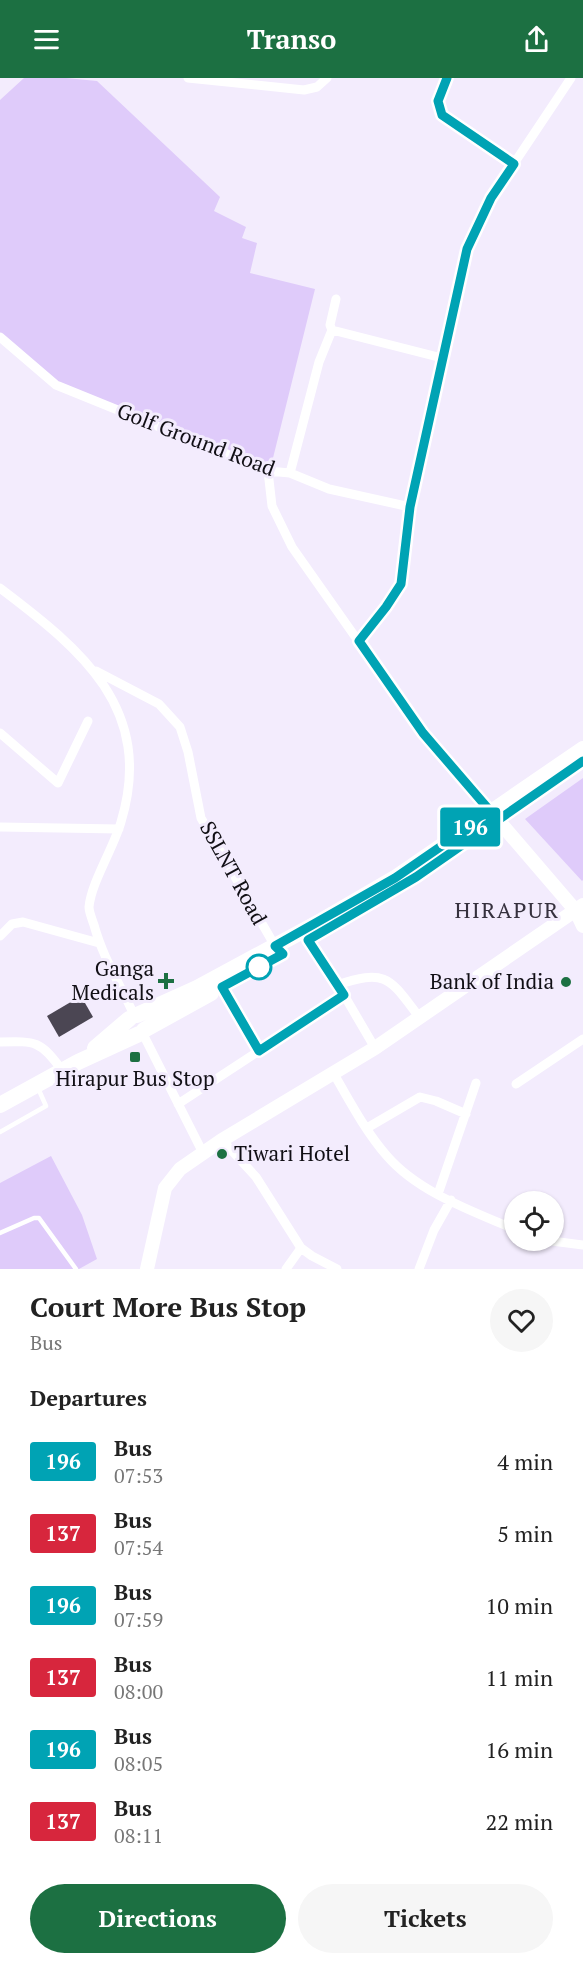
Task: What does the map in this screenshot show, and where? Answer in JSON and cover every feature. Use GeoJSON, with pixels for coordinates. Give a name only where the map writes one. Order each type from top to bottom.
{"type":"FeatureCollection","features":[{"type":"Feature","properties":{"kind":"highway"},"geometry":{"type":"LineString","coordinates":[[0,1105],[78,1062],[197,988],[279,950],[308,940],[416,877],[583,749]]}},
{"type":"Feature","properties":{"kind":"highway"},"geometry":{"type":"LineString","coordinates":[[137,1024],[222,987],[583,761]]}},
{"type":"Feature","properties":{"kind":"street"},"geometry":{"type":"LineString","coordinates":[[188,78],[266,83],[304,90],[317,87],[327,78]]}},
{"type":"Feature","properties":{"kind":"street"},"geometry":{"type":"LineString","coordinates":[[447,78],[438,101],[442,115],[514,164]]}},
{"type":"Feature","properties":{"kind":"street"},"geometry":{"type":"LineString","coordinates":[[359,641],[401,584],[410,507],[467,249],[491,198],[571,78]]}},
{"type":"Feature","properties":{"kind":"street"},"geometry":{"type":"LineString","coordinates":[[291,473],[319,362],[332,330],[330,325],[336,299]]}},
{"type":"Feature","properties":{"kind":"street"},"geometry":{"type":"LineString","coordinates":[[332,330],[442,358]]}},
{"type":"Feature","properties":{"kind":"street","name":"Golf Ground Road"},"geometry":{"type":"LineString","coordinates":[[0,337],[56,385],[268,471],[291,473],[329,489],[410,507]]}},
{"type":"Feature","properties":{"kind":"street"},"geometry":{"type":"LineString","coordinates":[[268,471],[272,506],[292,547],[423,733],[494,816],[579,908],[583,926]]}},
{"type":"Feature","properties":{"kind":"street"},"geometry":{"type":"LineString","coordinates":[[1,591],[59,633],[106,687],[116,706],[129,747],[130,787],[119,829],[89,908],[105,961],[128,999],[137,1024],[203,1153]]}},
{"type":"Feature","properties":{"kind":"street","name":"SSLNT Road"},"geometry":{"type":"LineString","coordinates":[[91,669],[159,704],[180,727],[201,818],[279,950]]}},
{"type":"Feature","properties":{"kind":"street"},"geometry":{"type":"LineString","coordinates":[[0,733],[58,783],[88,721]]}},
{"type":"Feature","properties":{"kind":"street"},"geometry":{"type":"LineString","coordinates":[[0,827],[119,829]]}},
{"type":"Feature","properties":{"kind":"street"},"geometry":{"type":"LineString","coordinates":[[147,1269],[165,1188],[180,1169],[222,1140],[375,1048],[579,908]]}},
{"type":"Feature","properties":{"kind":"street"},"geometry":{"type":"LineString","coordinates":[[0,936],[12,924],[23,922],[99,943]]}},
{"type":"Feature","properties":{"kind":"street"},"geometry":{"type":"LineString","coordinates":[[308,940],[375,1048]]}},
{"type":"Feature","properties":{"kind":"street"},"geometry":{"type":"LineString","coordinates":[[337,985],[357,978],[383,978],[394,984],[420,1018]]}},
{"type":"Feature","properties":{"kind":"street"},"geometry":{"type":"LineString","coordinates":[[222,987],[259,1051]]}},
{"type":"Feature","properties":{"kind":"street"},"geometry":{"type":"LineString","coordinates":[[178,1104],[344,995]]}},
{"type":"Feature","properties":{"kind":"street"},"geometry":{"type":"LineString","coordinates":[[516,1084],[583,1039]]}},
{"type":"Feature","properties":{"kind":"street"},"geometry":{"type":"LineString","coordinates":[[0,1042],[37,1043],[47,1050],[62,1071]]}},
{"type":"Feature","properties":{"kind":"street"},"geometry":{"type":"LineString","coordinates":[[334,1074],[366,1128],[388,1157],[411,1178],[438,1194],[504,1224]]}},
{"type":"Feature","properties":{"kind":"street"},"geometry":{"type":"LineString","coordinates":[[438,1194],[476,1083]]}},
{"type":"Feature","properties":{"kind":"street"},"geometry":{"type":"LineString","coordinates":[[366,1128],[420,1097],[436,1101],[465,1114]]}},
{"type":"Feature","properties":{"kind":"street"},"geometry":{"type":"LineString","coordinates":[[222,1140],[256,1177],[302,1248],[337,1269]]}},
{"type":"Feature","properties":{"kind":"street"},"geometry":{"type":"LineString","coordinates":[[418,1269],[434,1230],[451,1200]]}},
{"type":"Feature","properties":{"kind":"street"},"geometry":{"type":"LineString","coordinates":[[564,1243],[583,1245]]}},
{"type":"Feature","properties":{"kind":"street"},"geometry":{"type":"LineString","coordinates":[[286,1269],[302,1248]]}},
{"type":"Feature","properties":{"kind":"lane"},"geometry":{"type":"LineString","coordinates":[[0,1132],[46,1106],[36,1085]]}},
{"type":"Feature","properties":{"kind":"lane"},"geometry":{"type":"LineString","coordinates":[[0,1233],[39,1218],[76,1269]]}},
{"type":"Feature","properties":{"kind":"shaded area"},"geometry":{"type":"Polygon","coordinates":[[[24,78],[97,81],[220,197],[214,211],[246,227],[242,238],[257,243],[250,273],[315,289],[271,466],[57,383],[0,340],[0,100],[24,78]]]}},
{"type":"Feature","properties":{"kind":"shaded area"},"geometry":{"type":"Polygon","coordinates":[[[583,778],[583,880],[582,881],[525,819],[583,778]]]}},
{"type":"Feature","properties":{"kind":"shaded area"},"geometry":{"type":"Polygon","coordinates":[[[51,1156],[82,1215],[97,1259],[79,1269],[0,1269],[0,1183],[51,1156]]]}},
{"type":"Feature","properties":{"kind":"building"},"geometry":{"type":"Polygon","coordinates":[[[81,996],[93,1017],[59,1037],[47,1016],[81,996]]]}},
{"type":"Feature","properties":{"kind":"bus line","name":"196"},"geometry":{"type":"LineString","coordinates":[[447,78],[438,101],[442,115],[514,164],[491,198],[467,249],[410,507],[401,584],[359,641],[423,733],[491,812],[395,878],[275,946],[283,954],[222,987],[259,1051],[344,995],[308,940],[416,877],[583,761]]}},
{"type":"Feature","properties":{"kind":"place","name":"Ganga Medicals"},"geometry":{"type":"Point","coordinates":[166,981]}},
{"type":"Feature","properties":{"kind":"place","name":"Bank of India"},"geometry":{"type":"Point","coordinates":[566,982]}},
{"type":"Feature","properties":{"kind":"place","name":"Hirapur Bus Stop"},"geometry":{"type":"Point","coordinates":[135,1057]}},
{"type":"Feature","properties":{"kind":"place","name":"Tiwari Hotel"},"geometry":{"type":"Point","coordinates":[222,1154]}},
{"type":"Feature","properties":{"kind":"district","name":"HIRAPUR"},"geometry":{"type":"Point","coordinates":[507,910]}}]}
